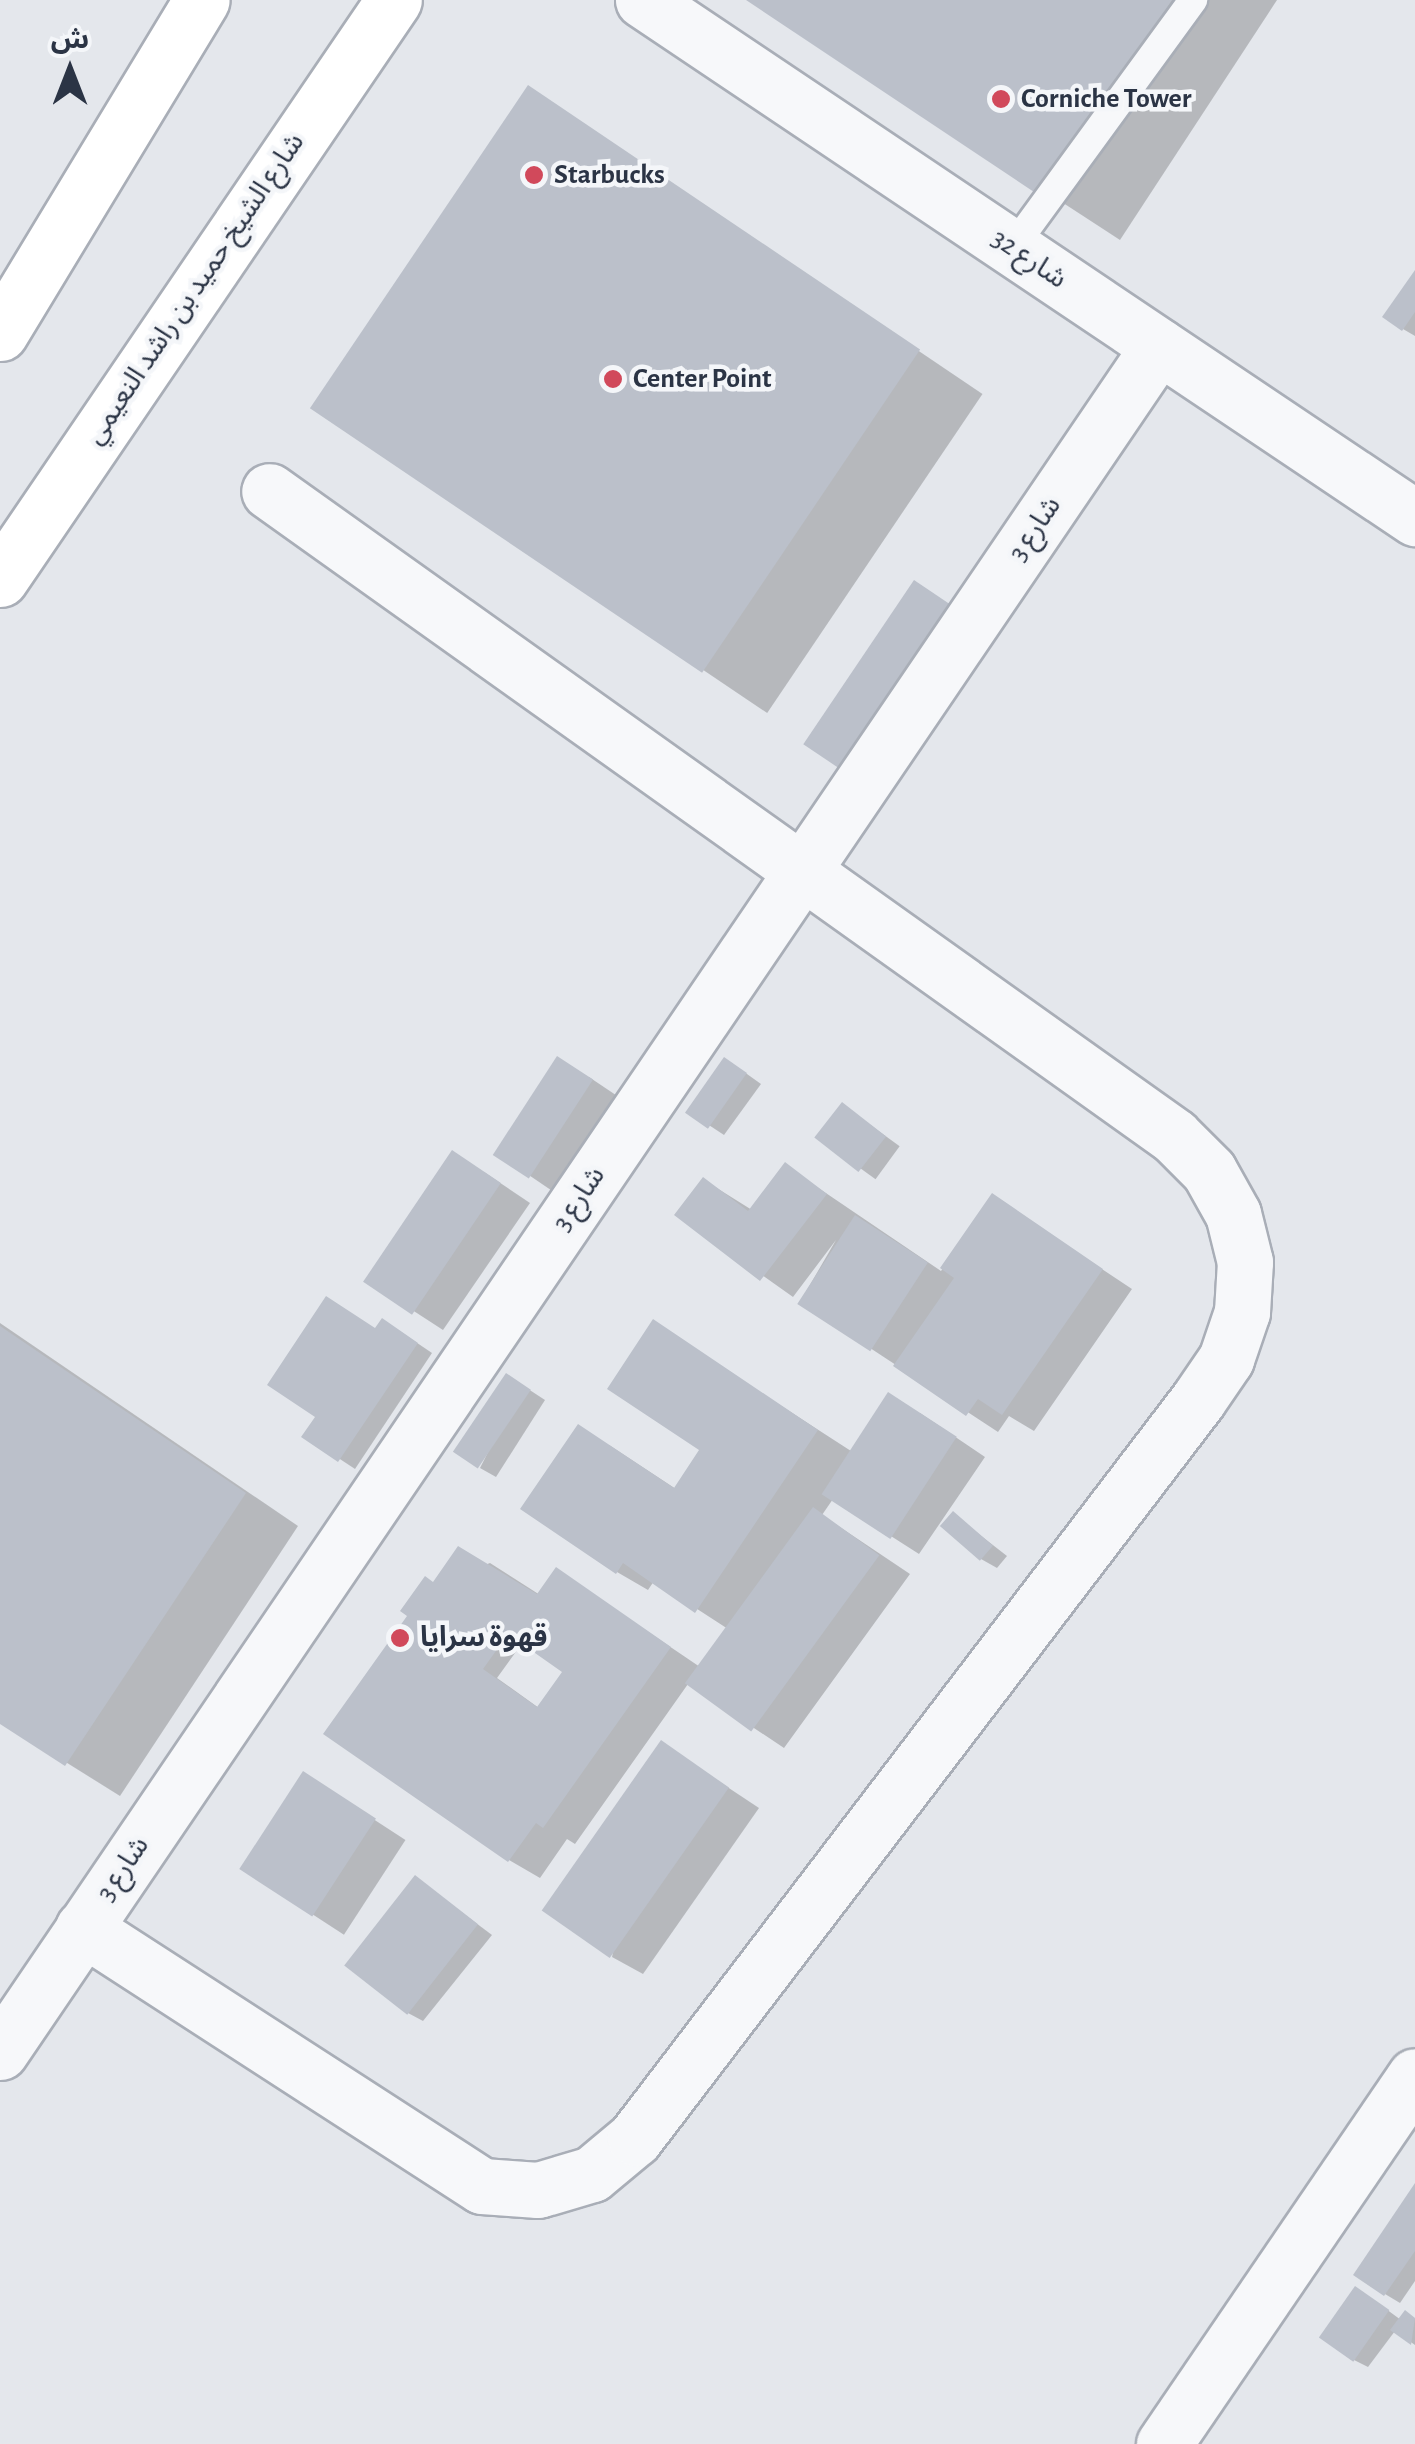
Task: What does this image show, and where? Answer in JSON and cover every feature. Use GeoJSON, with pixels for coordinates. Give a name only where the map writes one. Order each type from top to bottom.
{"type":"FeatureCollection","features":[{"type":"Feature","properties":{"kind":"main road"},"geometry":{"type":"LineString","coordinates":[[0,333],[202,0]]}},
{"type":"Feature","properties":{"kind":"main road","name":"شارع الشيخ حميد بن راشد النعيمي"},"geometry":{"type":"LineString","coordinates":[[0,580],[394,0]]}},
{"type":"Feature","properties":{"kind":"street","name":"شارع 32"},"geometry":{"type":"LineString","coordinates":[[643,0],[1415,518]]}},
{"type":"Feature","properties":{"kind":"street","name":"شارع 3"},"geometry":{"type":"LineString","coordinates":[[0,2052],[1160,346]]}},
{"type":"Feature","properties":{"kind":"street"},"geometry":{"type":"LineString","coordinates":[[83,1928],[482,2186],[538,2190],[592,2174],[635,2138],[1226,1359],[1242,1312],[1245,1262],[1233,1214],[1209,1171],[1174,1136],[268,491]]}},
{"type":"Feature","properties":{"kind":"street"},"geometry":{"type":"LineString","coordinates":[[1164,2444],[1415,2076]]}},
{"type":"Feature","properties":{"kind":"lane"},"geometry":{"type":"LineString","coordinates":[[1013,248],[1194,0]]}},
{"type":"Feature","properties":{"kind":"building","name":"Corniche Tower"},"geometry":{"type":"Polygon","coordinates":[[[746,0],[1172,0],[1043,198],[746,0]]]}},
{"type":"Feature","properties":{"kind":"building","name":"Center Point"},"geometry":{"type":"Polygon","coordinates":[[[528,85],[920,349],[702,673],[310,408],[528,85]]]}},
{"type":"Feature","properties":{"kind":"building"},"geometry":{"type":"Polygon","coordinates":[[[1415,270],[1415,312],[1402,331],[1382,317],[1415,270]]]}},
{"type":"Feature","properties":{"kind":"building"},"geometry":{"type":"Polygon","coordinates":[[[914,580],[953,606],[842,770],[803,744],[914,580]]]}},
{"type":"Feature","properties":{"kind":"building"},"geometry":{"type":"Polygon","coordinates":[[[557,1056],[593,1079],[529,1178],[493,1155],[557,1056]]]}},
{"type":"Feature","properties":{"kind":"building"},"geometry":{"type":"Polygon","coordinates":[[[724,1057],[747,1073],[708,1129],[685,1113],[724,1057]]]}},
{"type":"Feature","properties":{"kind":"building"},"geometry":{"type":"Polygon","coordinates":[[[842,1102],[886,1136],[858,1172],[814,1137],[842,1102]]]}},
{"type":"Feature","properties":{"kind":"building"},"geometry":{"type":"Polygon","coordinates":[[[452,1150],[501,1183],[412,1315],[363,1282],[452,1150]]]}},
{"type":"Feature","properties":{"kind":"building"},"geometry":{"type":"Polygon","coordinates":[[[785,1162],[827,1194],[760,1281],[674,1215],[703,1177],[748,1211],[785,1162]]]}},
{"type":"Feature","properties":{"kind":"building"},"geometry":{"type":"Polygon","coordinates":[[[992,1193],[1103,1269],[1002,1415],[978,1399],[966,1416],[893,1366],[954,1278],[940,1268],[992,1193]]]}},
{"type":"Feature","properties":{"kind":"building"},"geometry":{"type":"Polygon","coordinates":[[[855,1215],[928,1262],[870,1351],[797,1304],[855,1215]]]}},
{"type":"Feature","properties":{"kind":"building"},"geometry":{"type":"Polygon","coordinates":[[[326,1296],[375,1328],[382,1318],[418,1343],[338,1462],[301,1437],[315,1417],[267,1385],[326,1296]]]}},
{"type":"Feature","properties":{"kind":"building"},"geometry":{"type":"Polygon","coordinates":[[[653,1319],[818,1430],[695,1613],[623,1563],[616,1574],[520,1509],[578,1424],[674,1488],[699,1450],[607,1389],[653,1319]]]}},
{"type":"Feature","properties":{"kind":"building"},"geometry":{"type":"Polygon","coordinates":[[[0,1326],[246,1493],[65,1766],[0,1724],[0,1326]]]}},
{"type":"Feature","properties":{"kind":"building"},"geometry":{"type":"Polygon","coordinates":[[[506,1373],[531,1390],[478,1469],[453,1452],[506,1373]]]}},
{"type":"Feature","properties":{"kind":"building"},"geometry":{"type":"Polygon","coordinates":[[[888,1392],[957,1437],[890,1539],[822,1494],[888,1392]]]}},
{"type":"Feature","properties":{"kind":"building"},"geometry":{"type":"Polygon","coordinates":[[[813,1507],[879,1555],[751,1732],[685,1683],[813,1507]]]}},
{"type":"Feature","properties":{"kind":"building"},"geometry":{"type":"Polygon","coordinates":[[[953,1511],[993,1546],[980,1561],[940,1526],[953,1511]]]}},
{"type":"Feature","properties":{"kind":"building"},"geometry":{"type":"Polygon","coordinates":[[[458,1546],[537,1594],[556,1567],[671,1647],[543,1828],[536,1823],[508,1862],[323,1734],[407,1616],[400,1611],[425,1576],[433,1582],[458,1546]],[[508,1634],[483,1669],[537,1707],[562,1672],[508,1634]]]}},
{"type":"Feature","properties":{"kind":"building"},"geometry":{"type":"Polygon","coordinates":[[[661,1740],[729,1788],[610,1958],[542,1910],[661,1740]]]}},
{"type":"Feature","properties":{"kind":"building"},"geometry":{"type":"Polygon","coordinates":[[[303,1771],[376,1818],[312,1917],[239,1869],[303,1771]]]}},
{"type":"Feature","properties":{"kind":"building"},"geometry":{"type":"Polygon","coordinates":[[[415,1875],[478,1924],[407,2015],[344,1966],[415,1875]]]}},
{"type":"Feature","properties":{"kind":"building"},"geometry":{"type":"Polygon","coordinates":[[[1415,2183],[1415,2251],[1384,2296],[1353,2275],[1415,2183]]]}},
{"type":"Feature","properties":{"kind":"building"},"geometry":{"type":"Polygon","coordinates":[[[1355,2286],[1389,2310],[1353,2362],[1319,2338],[1355,2286]]]}},
{"type":"Feature","properties":{"kind":"building"},"geometry":{"type":"Polygon","coordinates":[[[1405,2310],[1415,2318],[1411,2345],[1390,2330],[1405,2310]]]}},
{"type":"Feature","properties":{"kind":"place","name":"Corniche Tower"},"geometry":{"type":"Point","coordinates":[1001,99]}},
{"type":"Feature","properties":{"kind":"place","name":"Starbucks"},"geometry":{"type":"Point","coordinates":[534,175]}},
{"type":"Feature","properties":{"kind":"place","name":"Center Point"},"geometry":{"type":"Point","coordinates":[613,379]}},
{"type":"Feature","properties":{"kind":"place","name":"قهوة سرايا"},"geometry":{"type":"Point","coordinates":[400,1638]}}]}
